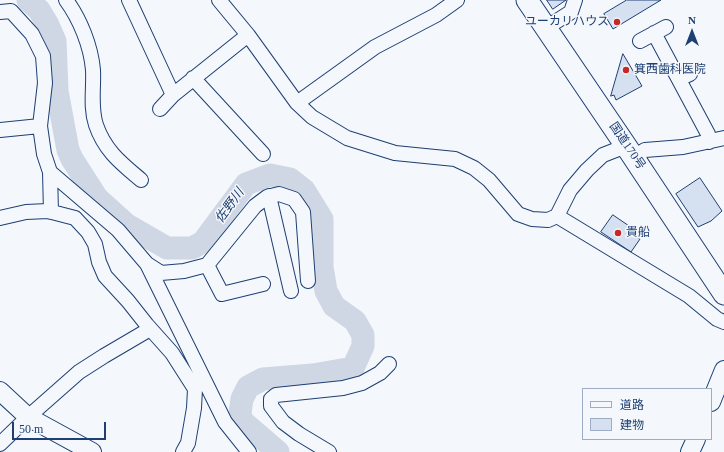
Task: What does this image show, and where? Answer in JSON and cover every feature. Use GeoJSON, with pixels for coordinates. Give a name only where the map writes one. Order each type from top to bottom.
{"type":"FeatureCollection","features":[{"type":"Feature","properties":{"kind":"highway","name":"国道170号"},"geometry":{"type":"LineString","coordinates":[[527,0],[630,151],[724,294]]}},
{"type":"Feature","properties":{"kind":"main road"},"geometry":{"type":"LineString","coordinates":[[712,400],[724,370]]}},
{"type":"Feature","properties":{"kind":"main road"},"geometry":{"type":"LineString","coordinates":[[0,391],[28,417],[92,452]]}},
{"type":"Feature","properties":{"kind":"main road"},"geometry":{"type":"LineString","coordinates":[[690,452],[696,440]]}},
{"type":"Feature","properties":{"kind":"street"},"geometry":{"type":"LineString","coordinates":[[66,0],[77,16],[89,51],[93,69],[93,110],[96,124],[109,150],[116,159],[141,180]]}},
{"type":"Feature","properties":{"kind":"street"},"geometry":{"type":"LineString","coordinates":[[129,0],[173,94]]}},
{"type":"Feature","properties":{"kind":"street"},"geometry":{"type":"LineString","coordinates":[[220,0],[248,34],[297,103],[312,117],[347,138],[395,153],[455,159],[474,168],[489,180],[518,214],[532,219],[548,220],[557,216],[570,190],[602,155],[630,151],[683,147],[724,138]]}},
{"type":"Feature","properties":{"kind":"street"},"geometry":{"type":"LineString","coordinates":[[297,103],[375,47],[436,15],[457,0]]}},
{"type":"Feature","properties":{"kind":"street"},"geometry":{"type":"LineString","coordinates":[[546,28],[571,12],[575,0]]}},
{"type":"Feature","properties":{"kind":"street"},"geometry":{"type":"LineString","coordinates":[[0,12],[11,11],[32,34],[43,56],[45,83],[40,126],[44,154],[50,172],[51,212]]}},
{"type":"Feature","properties":{"kind":"street"},"geometry":{"type":"LineString","coordinates":[[640,41],[660,30],[684,76],[710,142]]}},
{"type":"Feature","properties":{"kind":"street"},"geometry":{"type":"LineString","coordinates":[[160,109],[173,94],[248,34]]}},
{"type":"Feature","properties":{"kind":"street"},"geometry":{"type":"LineString","coordinates":[[193,78],[263,154]]}},
{"type":"Feature","properties":{"kind":"street"},"geometry":{"type":"LineString","coordinates":[[0,130],[40,126]]}},
{"type":"Feature","properties":{"kind":"street"},"geometry":{"type":"LineString","coordinates":[[50,172],[118,230],[147,264],[161,273],[184,272],[207,265],[255,206],[269,196],[279,194],[294,199],[303,212],[308,281]]}},
{"type":"Feature","properties":{"kind":"street"},"geometry":{"type":"LineString","coordinates":[[269,196],[291,291]]}},
{"type":"Feature","properties":{"kind":"street"},"geometry":{"type":"LineString","coordinates":[[0,218],[26,212],[51,212],[75,218],[88,232],[95,244],[99,262],[105,276],[201,388],[249,452]]}},
{"type":"Feature","properties":{"kind":"street"},"geometry":{"type":"LineString","coordinates":[[557,216],[689,296],[717,319],[724,322]]}},
{"type":"Feature","properties":{"kind":"street"},"geometry":{"type":"LineString","coordinates":[[283,258],[306,252]]}},
{"type":"Feature","properties":{"kind":"street"},"geometry":{"type":"LineString","coordinates":[[147,264],[201,388],[194,408],[188,443],[189,451]]}},
{"type":"Feature","properties":{"kind":"street"},"geometry":{"type":"LineString","coordinates":[[207,265],[222,294],[263,284]]}},
{"type":"Feature","properties":{"kind":"street"},"geometry":{"type":"LineString","coordinates":[[0,444],[79,372],[150,329]]}},
{"type":"Feature","properties":{"kind":"street"},"geometry":{"type":"LineString","coordinates":[[329,452],[299,434],[283,422],[271,406],[271,400],[276,396],[342,388],[362,383],[380,373],[389,364]]}},
{"type":"Feature","properties":{"kind":"building"},"geometry":{"type":"Polygon","coordinates":[[[547,0],[566,0],[553,9],[547,0]]]}},
{"type":"Feature","properties":{"kind":"building","name":"ユーカリハウス"},"geometry":{"type":"Polygon","coordinates":[[[627,0],[661,0],[613,29],[604,14],[627,0]]]}},
{"type":"Feature","properties":{"kind":"building","name":"箕西歯科医院"},"geometry":{"type":"Polygon","coordinates":[[[623,54],[642,86],[616,100],[614,95],[611,96],[623,54]]]}},
{"type":"Feature","properties":{"kind":"building"},"geometry":{"type":"Polygon","coordinates":[[[700,178],[722,211],[711,221],[698,227],[676,194],[700,178]]]}},
{"type":"Feature","properties":{"kind":"building","name":"貴船"},"geometry":{"type":"Polygon","coordinates":[[[613,215],[635,230],[632,234],[640,239],[631,252],[601,232],[613,215]]]}},
{"type":"Feature","properties":{"kind":"waterway","name":"佐野川"},"geometry":{"type":"LineString","coordinates":[[28,0],[39,10],[55,41],[57,91],[68,150],[72,159],[97,198],[127,225],[167,248],[192,248],[203,242],[246,184],[270,175],[290,179],[304,190],[322,219],[322,267],[326,291],[334,306],[355,321],[363,335],[363,346],[353,368],[313,375],[263,379],[248,387],[242,399],[240,413],[242,421],[278,452]]}},
{"type":"Feature","properties":{"kind":"place","name":"ユーカリハウス"},"geometry":{"type":"Point","coordinates":[617,22]}},
{"type":"Feature","properties":{"kind":"place","name":"箕西歯科医院"},"geometry":{"type":"Point","coordinates":[626,70]}},
{"type":"Feature","properties":{"kind":"place","name":"貴船"},"geometry":{"type":"Point","coordinates":[618,233]}}]}
